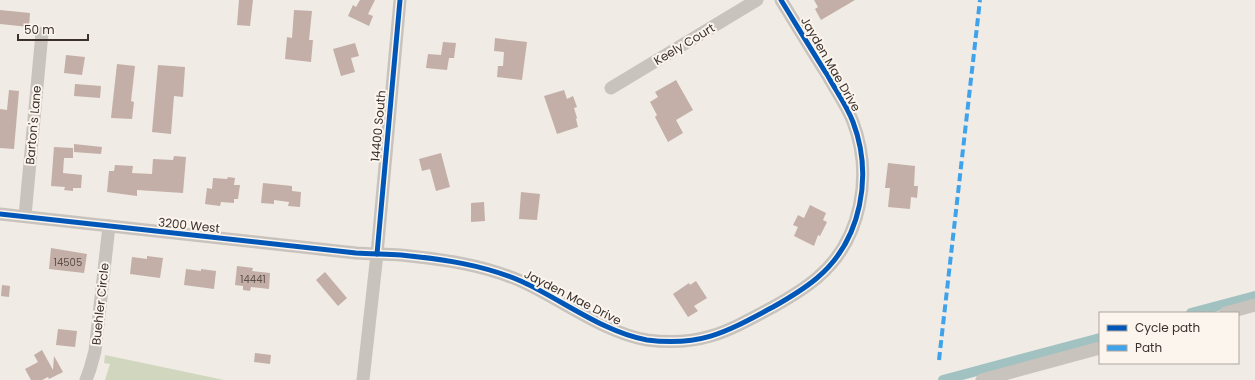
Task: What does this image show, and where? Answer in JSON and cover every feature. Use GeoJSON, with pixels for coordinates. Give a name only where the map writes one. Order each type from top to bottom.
{"type":"FeatureCollection","features":[{"type":"Feature","properties":{"kind":"street","name":"14400 South"},"geometry":{"type":"LineString","coordinates":[[363,380],[377,254],[400,0]]}},
{"type":"Feature","properties":{"kind":"street","name":"Keely Court"},"geometry":{"type":"LineString","coordinates":[[611,88],[757,0]]}},
{"type":"Feature","properties":{"kind":"street","name":"Jayden Mae Drive"},"geometry":{"type":"LineString","coordinates":[[377,254],[400,255],[456,262],[504,275],[542,291],[604,326],[628,335],[646,339],[682,342],[702,339],[728,330],[785,301],[818,277],[831,264],[842,248],[853,227],[860,206],[863,161],[859,140],[852,120],[842,100],[781,0]]}},
{"type":"Feature","properties":{"kind":"street","name":"Barton's Lane"},"geometry":{"type":"LineString","coordinates":[[25,216],[42,33]]}},
{"type":"Feature","properties":{"kind":"street","name":"3200 West"},"geometry":{"type":"LineString","coordinates":[[0,214],[349,253],[377,254]]}},
{"type":"Feature","properties":{"kind":"street","name":"Buehler Circle"},"geometry":{"type":"LineString","coordinates":[[86,380],[95,351],[109,226]]}},
{"type":"Feature","properties":{"kind":"street"},"geometry":{"type":"LineString","coordinates":[[1230,312],[1255,305]]}},
{"type":"Feature","properties":{"kind":"street"},"geometry":{"type":"LineString","coordinates":[[982,380],[1099,348]]}},
{"type":"Feature","properties":{"kind":"green space"},"geometry":{"type":"Polygon","coordinates":[[[105,355],[224,380],[105,380],[110,364],[104,363],[105,355]]]}},
{"type":"Feature","properties":{"kind":"building"},"geometry":{"type":"Polygon","coordinates":[[[239,0],[253,0],[250,26],[237,25],[239,0]]]}},
{"type":"Feature","properties":{"kind":"building"},"geometry":{"type":"Polygon","coordinates":[[[360,0],[375,0],[368,14],[373,16],[369,26],[348,16],[353,5],[356,7],[360,0]]]}},
{"type":"Feature","properties":{"kind":"building"},"geometry":{"type":"Polygon","coordinates":[[[814,0],[855,0],[821,20],[815,9],[818,7],[814,0]]]}},
{"type":"Feature","properties":{"kind":"building"},"geometry":{"type":"Polygon","coordinates":[[[0,10],[30,13],[29,27],[0,24],[0,10]]]}},
{"type":"Feature","properties":{"kind":"building"},"geometry":{"type":"Polygon","coordinates":[[[294,10],[312,11],[309,40],[313,40],[311,62],[285,59],[287,37],[292,38],[294,10]]]}},
{"type":"Feature","properties":{"kind":"building"},"geometry":{"type":"Polygon","coordinates":[[[495,38],[527,42],[522,80],[497,77],[498,66],[503,66],[504,52],[494,51],[495,38]]]}},
{"type":"Feature","properties":{"kind":"building"},"geometry":{"type":"Polygon","coordinates":[[[443,42],[456,43],[454,58],[449,58],[447,70],[426,68],[428,54],[441,55],[443,42]]]}},
{"type":"Feature","properties":{"kind":"building"},"geometry":{"type":"Polygon","coordinates":[[[355,43],[359,56],[351,58],[355,72],[341,76],[333,49],[355,43]]]}},
{"type":"Feature","properties":{"kind":"building"},"geometry":{"type":"Polygon","coordinates":[[[66,55],[85,57],[82,75],[64,73],[66,55]]]}},
{"type":"Feature","properties":{"kind":"building"},"geometry":{"type":"Polygon","coordinates":[[[117,64],[135,66],[131,101],[134,102],[132,119],[111,118],[117,64]]]}},
{"type":"Feature","properties":{"kind":"building"},"geometry":{"type":"Polygon","coordinates":[[[158,65],[185,67],[183,97],[174,96],[171,134],[152,132],[158,65]]]}},
{"type":"Feature","properties":{"kind":"building"},"geometry":{"type":"Polygon","coordinates":[[[676,80],[693,110],[676,120],[683,133],[668,142],[655,117],[657,115],[650,102],[658,97],[655,92],[676,80]]]}},
{"type":"Feature","properties":{"kind":"building"},"geometry":{"type":"Polygon","coordinates":[[[75,84],[101,86],[100,98],[74,96],[75,84]]]}},
{"type":"Feature","properties":{"kind":"building"},"geometry":{"type":"Polygon","coordinates":[[[9,90],[19,91],[14,149],[0,148],[0,109],[7,110],[9,90]]]}},
{"type":"Feature","properties":{"kind":"building"},"geometry":{"type":"Polygon","coordinates":[[[564,90],[567,99],[573,96],[577,107],[574,108],[578,127],[557,134],[544,96],[564,90]]]}},
{"type":"Feature","properties":{"kind":"building"},"geometry":{"type":"Polygon","coordinates":[[[74,144],[102,147],[101,154],[74,152],[74,144]]]}},
{"type":"Feature","properties":{"kind":"building"},"geometry":{"type":"Polygon","coordinates":[[[54,147],[73,148],[73,158],[64,158],[63,173],[82,175],[81,188],[73,188],[73,191],[64,190],[65,187],[51,186],[54,147]]]}},
{"type":"Feature","properties":{"kind":"building"},"geometry":{"type":"Polygon","coordinates":[[[441,153],[450,187],[436,191],[430,169],[422,171],[419,159],[441,153]]]}},
{"type":"Feature","properties":{"kind":"building"},"geometry":{"type":"Polygon","coordinates":[[[174,156],[186,157],[183,193],[137,190],[137,196],[107,192],[109,171],[114,171],[115,165],[133,166],[132,173],[152,174],[153,159],[173,160],[174,156]]]}},
{"type":"Feature","properties":{"kind":"building"},"geometry":{"type":"Polygon","coordinates":[[[888,163],[915,166],[914,186],[918,186],[917,198],[911,197],[910,209],[888,207],[890,188],[885,188],[888,163]]]}},
{"type":"Feature","properties":{"kind":"building"},"geometry":{"type":"Polygon","coordinates":[[[228,177],[235,178],[234,185],[240,185],[238,199],[234,199],[234,203],[221,202],[220,206],[205,204],[207,188],[212,189],[213,178],[227,179],[228,177]]]}},
{"type":"Feature","properties":{"kind":"building"},"geometry":{"type":"Polygon","coordinates":[[[263,183],[292,186],[292,191],[301,192],[300,207],[288,206],[289,202],[274,200],[274,204],[261,203],[263,183]]]}},
{"type":"Feature","properties":{"kind":"building"},"geometry":{"type":"Polygon","coordinates":[[[521,192],[540,194],[537,220],[519,219],[521,192]]]}},
{"type":"Feature","properties":{"kind":"building"},"geometry":{"type":"Polygon","coordinates":[[[484,202],[485,221],[471,222],[471,203],[484,202]]]}},
{"type":"Feature","properties":{"kind":"building"},"geometry":{"type":"Polygon","coordinates":[[[810,205],[826,213],[823,220],[827,222],[820,236],[818,235],[814,246],[794,236],[798,227],[793,225],[798,215],[804,218],[810,205]]]}},
{"type":"Feature","properties":{"kind":"building"},"geometry":{"type":"Polygon","coordinates":[[[51,248],[87,254],[84,273],[49,269],[51,248]]]}},
{"type":"Feature","properties":{"kind":"building"},"geometry":{"type":"Polygon","coordinates":[[[147,256],[163,258],[160,278],[130,274],[132,257],[147,259],[147,256]]]}},
{"type":"Feature","properties":{"kind":"building"},"geometry":{"type":"Polygon","coordinates":[[[237,266],[253,268],[252,271],[270,273],[269,289],[251,287],[250,291],[243,290],[243,286],[235,285],[237,266]]]}},
{"type":"Feature","properties":{"kind":"building"},"geometry":{"type":"Polygon","coordinates":[[[186,269],[216,271],[214,289],[184,285],[186,269]]]}},
{"type":"Feature","properties":{"kind":"building"},"geometry":{"type":"Polygon","coordinates":[[[325,272],[347,298],[338,306],[316,280],[325,272]]]}},
{"type":"Feature","properties":{"kind":"building"},"geometry":{"type":"Polygon","coordinates":[[[696,281],[707,298],[694,306],[698,311],[688,317],[673,294],[689,283],[690,285],[696,281]]]}},
{"type":"Feature","properties":{"kind":"building"},"geometry":{"type":"Polygon","coordinates":[[[2,285],[10,286],[9,297],[1,296],[2,285]]]}},
{"type":"Feature","properties":{"kind":"building"},"geometry":{"type":"Polygon","coordinates":[[[58,329],[77,331],[75,347],[56,345],[58,329]]]}},
{"type":"Feature","properties":{"kind":"building"},"geometry":{"type":"Polygon","coordinates":[[[42,350],[53,370],[54,356],[63,372],[49,379],[48,377],[42,380],[31,380],[25,369],[38,362],[34,355],[42,350]]]}},
{"type":"Feature","properties":{"kind":"building"},"geometry":{"type":"Polygon","coordinates":[[[255,353],[271,355],[270,364],[254,362],[255,353]]]}},
{"type":"Feature","properties":{"kind":"waterway"},"geometry":{"type":"LineString","coordinates":[[1195,312],[1255,296]]}},
{"type":"Feature","properties":{"kind":"waterway"},"geometry":{"type":"LineString","coordinates":[[943,380],[1099,338]]}},
{"type":"Feature","properties":{"kind":"marked path"},"geometry":{"type":"LineString","coordinates":[[939,360],[980,0]]}},
{"type":"Feature","properties":{"kind":"cycle path"},"geometry":{"type":"LineString","coordinates":[[377,254],[400,0]]}},
{"type":"Feature","properties":{"kind":"cycle path"},"geometry":{"type":"LineString","coordinates":[[0,214],[356,253],[401,255],[448,261],[479,267],[509,276],[538,289],[615,331],[631,336],[647,340],[666,342],[699,339],[714,335],[728,330],[773,307],[817,278],[832,263],[844,245],[853,226],[859,206],[862,185],[862,163],[859,142],[851,116],[781,0]]}}]}
